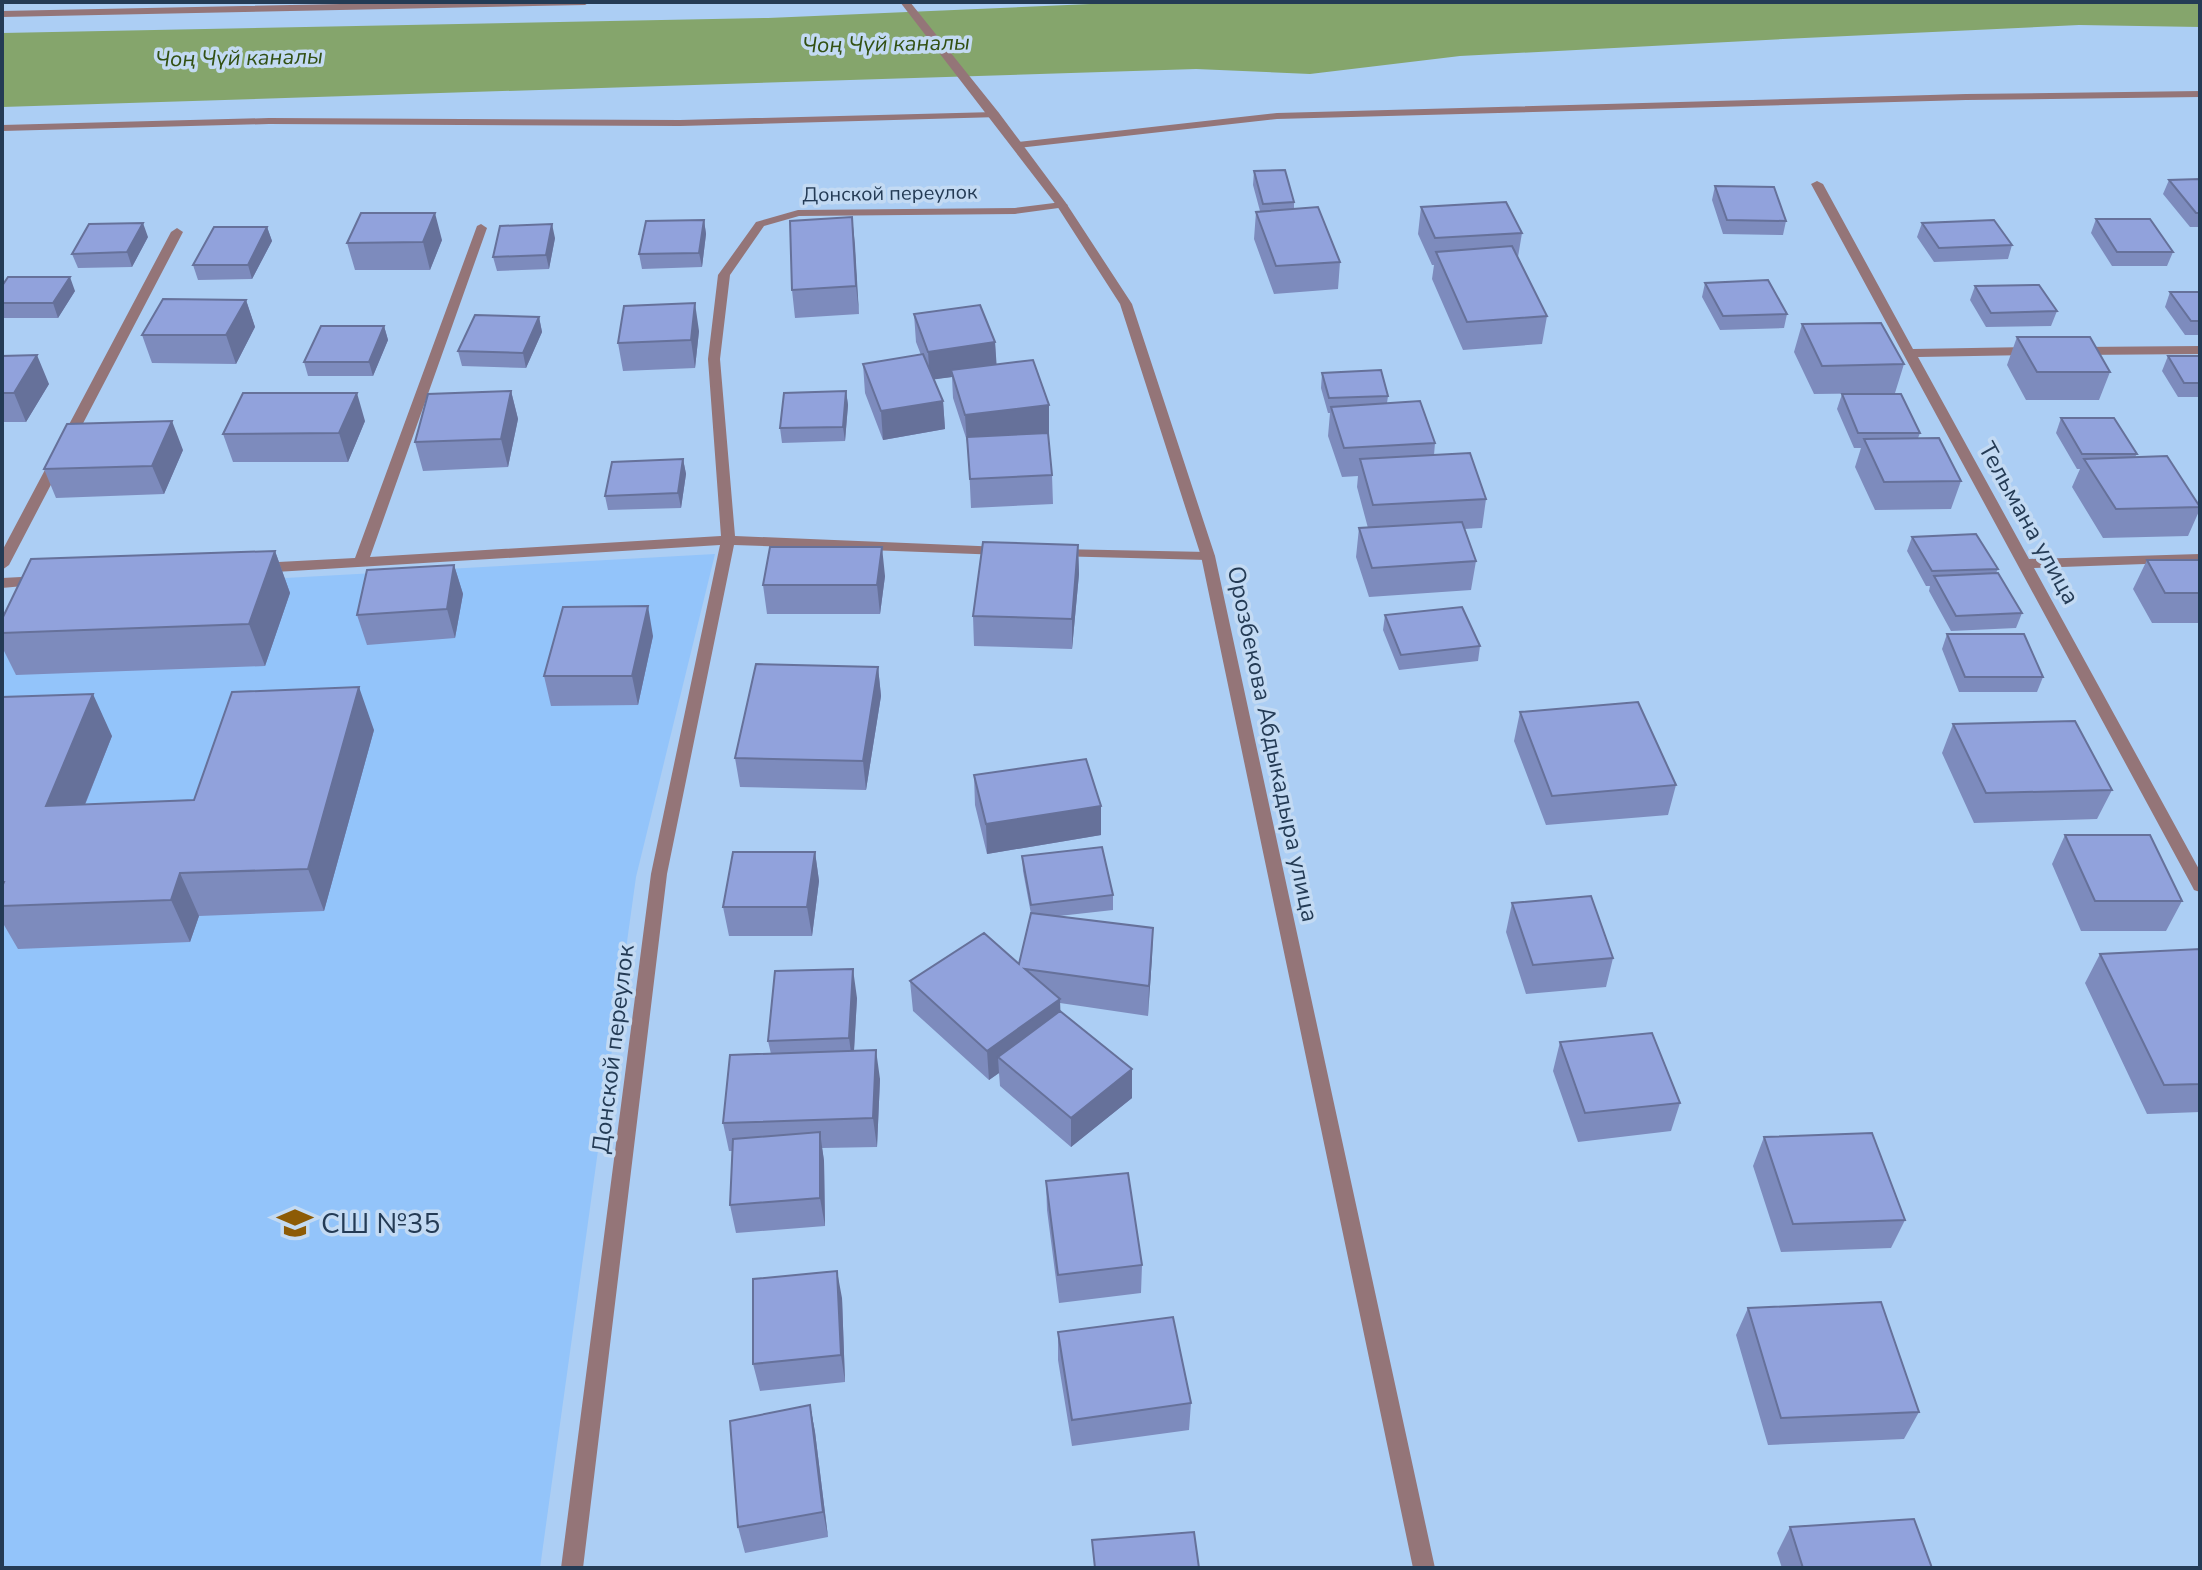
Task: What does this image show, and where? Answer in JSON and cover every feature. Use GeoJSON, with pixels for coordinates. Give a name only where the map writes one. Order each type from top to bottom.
{"type":"FeatureCollection","features":[{"type":"Feature","properties":{"kind":"street"},"geometry":{"type":"LineString","coordinates":[[2,14],[102,7],[585,2]]}},
{"type":"Feature","properties":{"kind":"street","name":"Орозбекова Абдыкадыра улица"},"geometry":{"type":"LineString","coordinates":[[905,2],[1062,205],[1126,304],[1208,556],[1424,1568]]}},
{"type":"Feature","properties":{"kind":"street"},"geometry":{"type":"LineString","coordinates":[[1018,145],[1277,116],[1966,97],[2200,94]]}},
{"type":"Feature","properties":{"kind":"street"},"geometry":{"type":"LineString","coordinates":[[2,128],[269,121],[680,123],[995,115]]}},
{"type":"Feature","properties":{"kind":"street","name":"Тельмана улица"},"geometry":{"type":"LineString","coordinates":[[1817,184],[2200,886]]}},
{"type":"Feature","properties":{"kind":"street","name":"Донской переулок"},"geometry":{"type":"LineString","coordinates":[[572,1568],[659,874],[728,540],[714,359],[724,275],[760,224],[798,213],[1015,211],[1062,205]]}},
{"type":"Feature","properties":{"kind":"street"},"geometry":{"type":"LineString","coordinates":[[361,562],[481,228]]}},
{"type":"Feature","properties":{"kind":"street"},"geometry":{"type":"LineString","coordinates":[[2,565],[177,232]]}},
{"type":"Feature","properties":{"kind":"street"},"geometry":{"type":"LineString","coordinates":[[2063,351],[2200,350]]}},
{"type":"Feature","properties":{"kind":"street"},"geometry":{"type":"LineString","coordinates":[[1910,353],[2047,351]]}},
{"type":"Feature","properties":{"kind":"street"},"geometry":{"type":"LineString","coordinates":[[236,569],[728,540],[1208,556]]}},
{"type":"Feature","properties":{"kind":"street"},"geometry":{"type":"LineString","coordinates":[[2027,564],[2200,558]]}},
{"type":"Feature","properties":{"kind":"street"},"geometry":{"type":"LineString","coordinates":[[2,583],[49,581]]}},
{"type":"Feature","properties":{"kind":"shaded area","name":"СШ №35"},"geometry":{"type":"Polygon","coordinates":[[[715,554],[636,877],[540,1568],[2,1568],[2,620],[17,593],[715,554]]]}},
{"type":"Feature","properties":{"kind":"water","name":"Чоң Чүй каналы"},"geometry":{"type":"Polygon","coordinates":[[[1136,2],[2200,2],[2200,27],[2079,25],[1460,56],[1310,74],[1196,69],[2,107],[2,33],[768,18],[1136,2]]]}},
{"type":"Feature","properties":{"kind":"building"},"geometry":{"type":"Polygon","coordinates":[[[1285,170],[1294,202],[1263,204],[1254,171],[1285,170]]]}},
{"type":"Feature","properties":{"kind":"building"},"geometry":{"type":"Polygon","coordinates":[[[2200,179],[2200,213],[2196,213],[2169,180],[2200,179]]]}},
{"type":"Feature","properties":{"kind":"building"},"geometry":{"type":"Polygon","coordinates":[[[1715,186],[1774,187],[1786,221],[1727,220],[1715,186]]]}},
{"type":"Feature","properties":{"kind":"building"},"geometry":{"type":"Polygon","coordinates":[[[1506,202],[1522,233],[1435,238],[1421,207],[1506,202]]]}},
{"type":"Feature","properties":{"kind":"building"},"geometry":{"type":"Polygon","coordinates":[[[1318,207],[1340,262],[1276,266],[1256,212],[1318,207]]]}},
{"type":"Feature","properties":{"kind":"building"},"geometry":{"type":"Polygon","coordinates":[[[361,213],[435,213],[423,242],[347,243],[361,213]]]}},
{"type":"Feature","properties":{"kind":"building"},"geometry":{"type":"Polygon","coordinates":[[[852,217],[856,286],[792,290],[790,221],[852,217]]]}},
{"type":"Feature","properties":{"kind":"building"},"geometry":{"type":"Polygon","coordinates":[[[2096,219],[2150,219],[2173,252],[2117,252],[2096,219]]]}},
{"type":"Feature","properties":{"kind":"building"},"geometry":{"type":"Polygon","coordinates":[[[704,220],[699,253],[639,254],[646,221],[704,220]]]}},
{"type":"Feature","properties":{"kind":"building"},"geometry":{"type":"Polygon","coordinates":[[[1994,220],[2012,245],[1939,248],[1922,223],[1994,220]]]}},
{"type":"Feature","properties":{"kind":"building"},"geometry":{"type":"Polygon","coordinates":[[[143,223],[127,252],[72,254],[89,224],[143,223]]]}},
{"type":"Feature","properties":{"kind":"building"},"geometry":{"type":"Polygon","coordinates":[[[552,224],[546,255],[493,257],[500,226],[552,224]]]}},
{"type":"Feature","properties":{"kind":"building"},"geometry":{"type":"Polygon","coordinates":[[[214,227],[267,227],[248,265],[193,265],[214,227]]]}},
{"type":"Feature","properties":{"kind":"building"},"geometry":{"type":"Polygon","coordinates":[[[1512,246],[1547,316],[1467,322],[1436,252],[1512,246]]]}},
{"type":"Feature","properties":{"kind":"building"},"geometry":{"type":"Polygon","coordinates":[[[8,277],[70,277],[53,303],[2,303],[2,286],[8,277]]]}},
{"type":"Feature","properties":{"kind":"building"},"geometry":{"type":"Polygon","coordinates":[[[1768,280],[1787,314],[1723,316],[1705,283],[1768,280]]]}},
{"type":"Feature","properties":{"kind":"building"},"geometry":{"type":"Polygon","coordinates":[[[2039,285],[2057,311],[1991,313],[1975,286],[2039,285]]]}},
{"type":"Feature","properties":{"kind":"building"},"geometry":{"type":"Polygon","coordinates":[[[2170,292],[2200,292],[2200,321],[2191,321],[2170,292]]]}},
{"type":"Feature","properties":{"kind":"building"},"geometry":{"type":"Polygon","coordinates":[[[163,299],[246,300],[226,335],[142,335],[163,299]]]}},
{"type":"Feature","properties":{"kind":"building"},"geometry":{"type":"Polygon","coordinates":[[[695,303],[691,340],[618,343],[624,306],[695,303]]]}},
{"type":"Feature","properties":{"kind":"building"},"geometry":{"type":"Polygon","coordinates":[[[980,305],[995,342],[928,352],[914,314],[980,305]]]}},
{"type":"Feature","properties":{"kind":"building"},"geometry":{"type":"Polygon","coordinates":[[[475,315],[539,317],[523,353],[458,351],[475,315]]]}},
{"type":"Feature","properties":{"kind":"building"},"geometry":{"type":"Polygon","coordinates":[[[1881,323],[1904,364],[1822,366],[1802,324],[1881,323]]]}},
{"type":"Feature","properties":{"kind":"building"},"geometry":{"type":"Polygon","coordinates":[[[321,326],[384,326],[369,362],[304,362],[321,326]]]}},
{"type":"Feature","properties":{"kind":"building"},"geometry":{"type":"Polygon","coordinates":[[[2017,337],[2090,337],[2110,372],[2037,372],[2017,337]]]}},
{"type":"Feature","properties":{"kind":"building"},"geometry":{"type":"Polygon","coordinates":[[[923,354],[943,401],[881,411],[863,364],[923,354]]]}},
{"type":"Feature","properties":{"kind":"building"},"geometry":{"type":"Polygon","coordinates":[[[37,355],[14,393],[2,393],[2,356],[37,355]]]}},
{"type":"Feature","properties":{"kind":"building"},"geometry":{"type":"Polygon","coordinates":[[[2168,356],[2200,356],[2200,383],[2184,383],[2168,356]]]}},
{"type":"Feature","properties":{"kind":"building"},"geometry":{"type":"Polygon","coordinates":[[[1033,360],[1049,405],[965,415],[951,370],[1033,360]]]}},
{"type":"Feature","properties":{"kind":"building"},"geometry":{"type":"Polygon","coordinates":[[[1381,370],[1388,396],[1329,398],[1322,373],[1381,370]]]}},
{"type":"Feature","properties":{"kind":"building"},"geometry":{"type":"Polygon","coordinates":[[[511,391],[501,439],[415,442],[428,394],[511,391]]]}},
{"type":"Feature","properties":{"kind":"building"},"geometry":{"type":"Polygon","coordinates":[[[846,391],[843,427],[780,428],[784,393],[846,391]]]}},
{"type":"Feature","properties":{"kind":"building"},"geometry":{"type":"Polygon","coordinates":[[[243,393],[357,393],[339,433],[223,434],[243,393]]]}},
{"type":"Feature","properties":{"kind":"building"},"geometry":{"type":"Polygon","coordinates":[[[1842,394],[1901,394],[1920,433],[1858,433],[1842,394]]]}},
{"type":"Feature","properties":{"kind":"building"},"geometry":{"type":"Polygon","coordinates":[[[1420,401],[1435,443],[1344,448],[1331,407],[1420,401]]]}},
{"type":"Feature","properties":{"kind":"building"},"geometry":{"type":"Polygon","coordinates":[[[2061,418],[2114,418],[2137,454],[2082,454],[2061,418]]]}},
{"type":"Feature","properties":{"kind":"building"},"geometry":{"type":"Polygon","coordinates":[[[172,421],[152,466],[44,469],[67,424],[172,421]]]}},
{"type":"Feature","properties":{"kind":"building"},"geometry":{"type":"Polygon","coordinates":[[[1048,433],[1052,475],[970,479],[967,437],[1048,433]]]}},
{"type":"Feature","properties":{"kind":"building"},"geometry":{"type":"Polygon","coordinates":[[[1939,438],[1961,481],[1884,482],[1864,439],[1939,438]]]}},
{"type":"Feature","properties":{"kind":"building"},"geometry":{"type":"Polygon","coordinates":[[[1470,453],[1486,499],[1373,505],[1360,459],[1470,453]]]}},
{"type":"Feature","properties":{"kind":"building"},"geometry":{"type":"Polygon","coordinates":[[[2167,456],[2200,507],[2116,509],[2084,459],[2167,456]]]}},
{"type":"Feature","properties":{"kind":"building"},"geometry":{"type":"Polygon","coordinates":[[[683,459],[678,493],[605,496],[612,462],[683,459]]]}},
{"type":"Feature","properties":{"kind":"building"},"geometry":{"type":"Polygon","coordinates":[[[1462,522],[1476,561],[1372,568],[1359,528],[1462,522]]]}},
{"type":"Feature","properties":{"kind":"building"},"geometry":{"type":"Polygon","coordinates":[[[1976,534],[1998,569],[1932,571],[1912,537],[1976,534]]]}},
{"type":"Feature","properties":{"kind":"building"},"geometry":{"type":"Polygon","coordinates":[[[983,542],[1078,545],[1072,619],[973,616],[983,542]]]}},
{"type":"Feature","properties":{"kind":"building"},"geometry":{"type":"Polygon","coordinates":[[[770,547],[882,547],[877,585],[763,585],[770,547]]]}},
{"type":"Feature","properties":{"kind":"building"},"geometry":{"type":"Polygon","coordinates":[[[275,551],[249,624],[2,633],[2,619],[31,559],[275,551]]]}},
{"type":"Feature","properties":{"kind":"building"},"geometry":{"type":"Polygon","coordinates":[[[2147,560],[2200,560],[2200,593],[2165,593],[2147,560]]]}},
{"type":"Feature","properties":{"kind":"building"},"geometry":{"type":"Polygon","coordinates":[[[454,565],[447,609],[357,615],[367,570],[454,565]]]}},
{"type":"Feature","properties":{"kind":"building"},"geometry":{"type":"Polygon","coordinates":[[[1998,573],[2022,613],[1956,616],[1934,576],[1998,573]]]}},
{"type":"Feature","properties":{"kind":"building"},"geometry":{"type":"Polygon","coordinates":[[[648,606],[632,676],[544,676],[563,607],[648,606]]]}},
{"type":"Feature","properties":{"kind":"building"},"geometry":{"type":"Polygon","coordinates":[[[1462,607],[1480,646],[1401,655],[1385,615],[1462,607]]]}},
{"type":"Feature","properties":{"kind":"building"},"geometry":{"type":"Polygon","coordinates":[[[1947,634],[2024,634],[2043,677],[1965,677],[1947,634]]]}},
{"type":"Feature","properties":{"kind":"building"},"geometry":{"type":"Polygon","coordinates":[[[756,664],[878,667],[863,761],[735,758],[756,664]]]}},
{"type":"Feature","properties":{"kind":"building"},"geometry":{"type":"Polygon","coordinates":[[[359,687],[308,869],[180,873],[171,900],[2,906],[2,697],[93,694],[46,806],[194,800],[232,692],[359,687]]]}},
{"type":"Feature","properties":{"kind":"building"},"geometry":{"type":"Polygon","coordinates":[[[1638,702],[1676,785],[1552,796],[1520,712],[1638,702]]]}},
{"type":"Feature","properties":{"kind":"building"},"geometry":{"type":"Polygon","coordinates":[[[2075,721],[2112,790],[1986,793],[1953,724],[2075,721]]]}},
{"type":"Feature","properties":{"kind":"building"},"geometry":{"type":"Polygon","coordinates":[[[1086,759],[1101,806],[986,824],[974,775],[1086,759]]]}},
{"type":"Feature","properties":{"kind":"building"},"geometry":{"type":"Polygon","coordinates":[[[2065,835],[2150,835],[2182,901],[2095,901],[2065,835]]]}},
{"type":"Feature","properties":{"kind":"building"},"geometry":{"type":"Polygon","coordinates":[[[1102,847],[1113,895],[1031,905],[1022,856],[1102,847]]]}},
{"type":"Feature","properties":{"kind":"building"},"geometry":{"type":"Polygon","coordinates":[[[733,852],[815,852],[807,907],[723,907],[733,852]]]}},
{"type":"Feature","properties":{"kind":"building"},"geometry":{"type":"Polygon","coordinates":[[[1591,896],[1613,958],[1533,965],[1512,903],[1591,896]]]}},
{"type":"Feature","properties":{"kind":"building"},"geometry":{"type":"Polygon","coordinates":[[[1031,913],[1153,928],[1149,986],[1025,969],[1060,999],[987,1051],[910,981],[984,933],[1019,964],[1031,913]]]}},
{"type":"Feature","properties":{"kind":"building"},"geometry":{"type":"Polygon","coordinates":[[[2200,949],[2200,1084],[2164,1085],[2100,954],[2200,949]]]}},
{"type":"Feature","properties":{"kind":"building"},"geometry":{"type":"Polygon","coordinates":[[[853,969],[849,1038],[768,1041],[775,971],[853,969]]]}},
{"type":"Feature","properties":{"kind":"building"},"geometry":{"type":"Polygon","coordinates":[[[1060,1011],[1132,1069],[1071,1118],[998,1057],[1060,1011]]]}},
{"type":"Feature","properties":{"kind":"building"},"geometry":{"type":"Polygon","coordinates":[[[1652,1033],[1680,1103],[1585,1113],[1560,1042],[1652,1033]]]}},
{"type":"Feature","properties":{"kind":"building"},"geometry":{"type":"Polygon","coordinates":[[[876,1050],[873,1118],[723,1123],[730,1055],[876,1050]]]}},
{"type":"Feature","properties":{"kind":"building"},"geometry":{"type":"Polygon","coordinates":[[[820,1132],[820,1198],[730,1205],[733,1139],[820,1132]]]}},
{"type":"Feature","properties":{"kind":"building"},"geometry":{"type":"Polygon","coordinates":[[[1872,1133],[1905,1220],[1793,1224],[1764,1137],[1872,1133]]]}},
{"type":"Feature","properties":{"kind":"building"},"geometry":{"type":"Polygon","coordinates":[[[1128,1173],[1142,1265],[1058,1275],[1046,1181],[1128,1173]]]}},
{"type":"Feature","properties":{"kind":"building"},"geometry":{"type":"Polygon","coordinates":[[[837,1271],[841,1355],[753,1364],[753,1279],[837,1271]]]}},
{"type":"Feature","properties":{"kind":"building"},"geometry":{"type":"Polygon","coordinates":[[[1881,1302],[1919,1412],[1781,1418],[1748,1308],[1881,1302]]]}},
{"type":"Feature","properties":{"kind":"building"},"geometry":{"type":"Polygon","coordinates":[[[1173,1317],[1191,1403],[1072,1420],[1058,1332],[1173,1317]]]}},
{"type":"Feature","properties":{"kind":"building"},"geometry":{"type":"Polygon","coordinates":[[[810,1405],[823,1512],[738,1527],[730,1421],[810,1405]]]}},
{"type":"Feature","properties":{"kind":"building"},"geometry":{"type":"Polygon","coordinates":[[[1914,1519],[1932,1568],[1803,1568],[1790,1527],[1914,1519]]]}},
{"type":"Feature","properties":{"kind":"building"},"geometry":{"type":"Polygon","coordinates":[[[1194,1532],[1199,1568],[1095,1568],[1092,1540],[1194,1532]]]}},
{"type":"Feature","properties":{"kind":"place","name":"СШ №35"},"geometry":{"type":"Point","coordinates":[295,1223]}}]}
